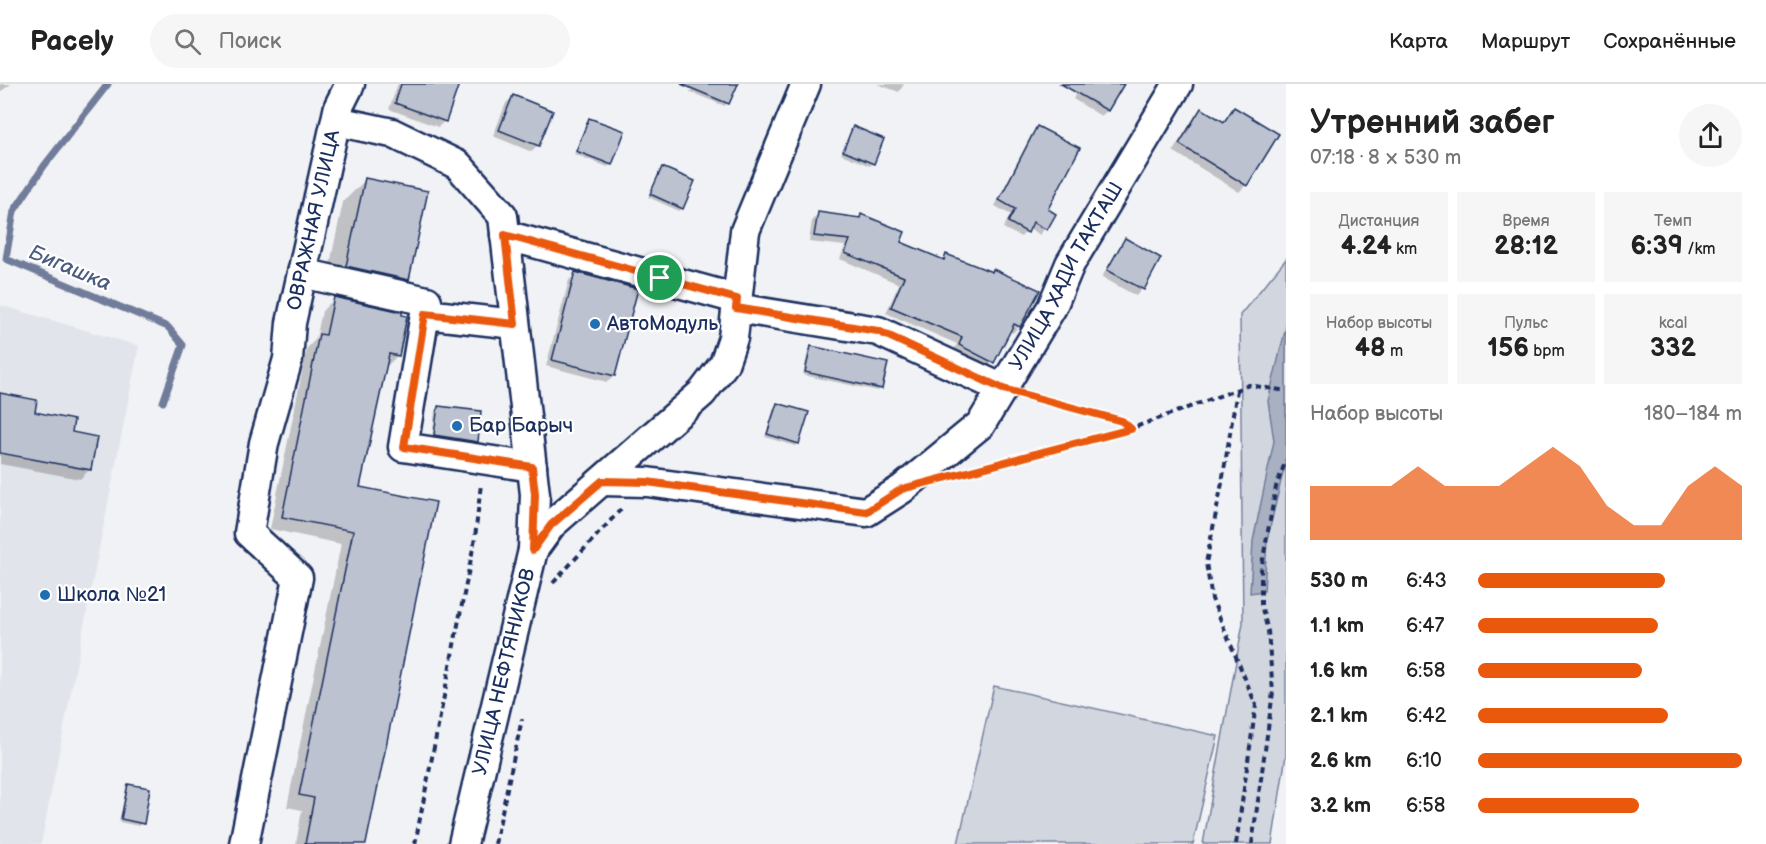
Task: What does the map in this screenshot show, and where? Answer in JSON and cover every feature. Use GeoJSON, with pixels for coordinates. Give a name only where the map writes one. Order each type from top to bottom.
{"type":"FeatureCollection","features":[{"type":"Feature","properties":{"kind":"street","name":"ОВРАЖНАЯ УЛИЦА"},"geometry":{"type":"LineString","coordinates":[[244,844],[298,578],[249,533],[264,443],[288,358],[291,323],[339,106],[350,84]]}},
{"type":"Feature","properties":{"kind":"street","name":"УЛИЦА НЕФТЯНИКОВ"},"geometry":{"type":"LineString","coordinates":[[463,844],[533,550],[551,525],[702,393],[724,364],[733,338],[745,231],[806,84]]}},
{"type":"Feature","properties":{"kind":"street","name":"УЛИЦА ХАДИ ТАКТАШ"},"geometry":{"type":"LineString","coordinates":[[602,481],[647,482],[866,512],[902,489],[981,424],[1052,307],[1070,264],[1178,84]]}},
{"type":"Feature","properties":{"kind":"street"},"geometry":{"type":"LineString","coordinates":[[336,121],[392,133],[458,165],[503,216],[535,494],[533,550]]}},
{"type":"Feature","properties":{"kind":"street"},"geometry":{"type":"LineString","coordinates":[[505,235],[737,304],[878,331],[1003,389]]}},
{"type":"Feature","properties":{"kind":"street"},"geometry":{"type":"LineString","coordinates":[[302,273],[427,301],[404,447],[532,467]]}},
{"type":"Feature","properties":{"kind":"street"},"geometry":{"type":"LineString","coordinates":[[425,314],[515,324]]}},
{"type":"Feature","properties":{"kind":"path"},"geometry":{"type":"LineString","coordinates":[[961,473],[1131,429],[1249,386],[1286,391]]}},
{"type":"Feature","properties":{"kind":"path"},"geometry":{"type":"LineString","coordinates":[[1003,389],[1122,421],[1131,429]]}},
{"type":"Feature","properties":{"kind":"path"},"geometry":{"type":"LineString","coordinates":[[1236,844],[1256,705],[1212,599],[1206,563],[1237,390]]}},
{"type":"Feature","properties":{"kind":"path"},"geometry":{"type":"LineString","coordinates":[[415,844],[475,538],[484,459]]}},
{"type":"Feature","properties":{"kind":"path"},"geometry":{"type":"LineString","coordinates":[[1252,844],[1273,692],[1268,631],[1261,605],[1261,570],[1276,487],[1286,460]]}},
{"type":"Feature","properties":{"kind":"path"},"geometry":{"type":"LineString","coordinates":[[550,586],[647,482]]}},
{"type":"Feature","properties":{"kind":"shaded area"},"geometry":{"type":"Polygon","coordinates":[[[1286,259],[1286,755],[1272,844],[1203,844],[1243,623],[1240,315],[1286,259]]]}},
{"type":"Feature","properties":{"kind":"shaded area","name":"Школа №21"},"geometry":{"type":"Polygon","coordinates":[[[0,305],[139,346],[41,844],[0,844],[0,305]]]}},
{"type":"Feature","properties":{"kind":"shaded area"},"geometry":{"type":"Polygon","coordinates":[[[994,686],[1218,736],[1193,844],[958,844],[994,686]]]}},
{"type":"Feature","properties":{"kind":"water"},"geometry":{"type":"Polygon","coordinates":[[[1286,327],[1286,460],[1267,540],[1264,591],[1250,593],[1253,541],[1274,441],[1268,401],[1286,327]]]}},
{"type":"Feature","properties":{"kind":"building"},"geometry":{"type":"Polygon","coordinates":[[[401,84],[459,84],[446,122],[395,103],[401,84]]]}},
{"type":"Feature","properties":{"kind":"building"},"geometry":{"type":"Polygon","coordinates":[[[681,84],[738,84],[729,104],[681,84]]]}},
{"type":"Feature","properties":{"kind":"building"},"geometry":{"type":"Polygon","coordinates":[[[1061,84],[1124,84],[1108,111],[1061,84]]]}},
{"type":"Feature","properties":{"kind":"building"},"geometry":{"type":"Polygon","coordinates":[[[513,95],[553,111],[539,146],[499,130],[513,95]]]}},
{"type":"Feature","properties":{"kind":"building"},"geometry":{"type":"Polygon","coordinates":[[[1234,107],[1279,134],[1247,186],[1179,144],[1201,108],[1224,122],[1234,107]]]}},
{"type":"Feature","properties":{"kind":"building"},"geometry":{"type":"Polygon","coordinates":[[[589,118],[625,131],[612,165],[576,151],[589,118]]]}},
{"type":"Feature","properties":{"kind":"building"},"geometry":{"type":"Polygon","coordinates":[[[853,126],[884,139],[874,164],[843,151],[853,126]]]}},
{"type":"Feature","properties":{"kind":"building"},"geometry":{"type":"Polygon","coordinates":[[[1037,126],[1080,148],[1048,209],[1056,214],[1047,230],[1033,222],[1028,233],[1008,222],[1015,209],[999,200],[1037,126]]]}},
{"type":"Feature","properties":{"kind":"building"},"geometry":{"type":"Polygon","coordinates":[[[662,167],[695,181],[683,209],[650,194],[662,167]]]}},
{"type":"Feature","properties":{"kind":"building"},"geometry":{"type":"Polygon","coordinates":[[[365,178],[428,191],[409,280],[346,266],[365,178]]]}},
{"type":"Feature","properties":{"kind":"building"},"geometry":{"type":"Polygon","coordinates":[[[818,212],[860,218],[861,214],[905,232],[901,242],[944,260],[946,254],[992,272],[993,269],[1040,290],[1020,327],[1014,324],[994,363],[959,345],[962,337],[891,307],[904,277],[845,253],[850,240],[814,236],[818,212]]]}},
{"type":"Feature","properties":{"kind":"building"},"geometry":{"type":"Polygon","coordinates":[[[1125,238],[1161,258],[1144,290],[1107,270],[1125,238]]]}},
{"type":"Feature","properties":{"kind":"building","name":"АвтоМодуль"},"geometry":{"type":"Polygon","coordinates":[[[575,272],[638,289],[615,376],[552,360],[575,272]]]}},
{"type":"Feature","properties":{"kind":"building"},"geometry":{"type":"Polygon","coordinates":[[[334,297],[402,312],[402,315],[407,316],[399,356],[389,354],[360,487],[436,502],[366,844],[305,844],[314,798],[299,795],[353,531],[282,517],[319,334],[326,335],[334,297]]]}},
{"type":"Feature","properties":{"kind":"building"},"geometry":{"type":"Polygon","coordinates":[[[811,346],[888,363],[882,389],[805,372],[811,346]]]}},
{"type":"Feature","properties":{"kind":"building"},"geometry":{"type":"Polygon","coordinates":[[[0,393],[37,400],[35,412],[74,420],[72,432],[97,437],[91,470],[0,453],[0,393]]]}},
{"type":"Feature","properties":{"kind":"building"},"geometry":{"type":"Polygon","coordinates":[[[777,403],[809,412],[799,444],[767,434],[777,403]]]}},
{"type":"Feature","properties":{"kind":"building","name":"Бар Барыч"},"geometry":{"type":"Polygon","coordinates":[[[438,406],[481,411],[478,442],[434,435],[438,406]]]}},
{"type":"Feature","properties":{"kind":"building"},"geometry":{"type":"Polygon","coordinates":[[[128,784],[150,788],[144,824],[121,819],[128,784]]]}},
{"type":"Feature","properties":{"kind":"waterway","name":"Бигашка"},"geometry":{"type":"LineString","coordinates":[[108,84],[44,166],[14,211],[6,259],[168,327],[183,345],[163,402]]}},
{"type":"Feature","properties":{"kind":"place","name":"АвтоМодуль"},"geometry":{"type":"Point","coordinates":[595,324]}},
{"type":"Feature","properties":{"kind":"place","name":"Бар Барыч"},"geometry":{"type":"Point","coordinates":[457,426]}},
{"type":"Feature","properties":{"kind":"place","name":"Школа №21"},"geometry":{"type":"Point","coordinates":[45,595]}},
{"type":"Feature","properties":{"kind":"route"},"geometry":{"type":"LineString","coordinates":[[505,235],[660,278],[737,299],[736,308],[878,331],[1003,389],[1122,421],[1131,429],[902,489],[866,512],[647,482],[602,481],[551,525],[533,550],[535,494],[532,467],[404,447],[425,314],[515,324],[505,235]]}}]}
